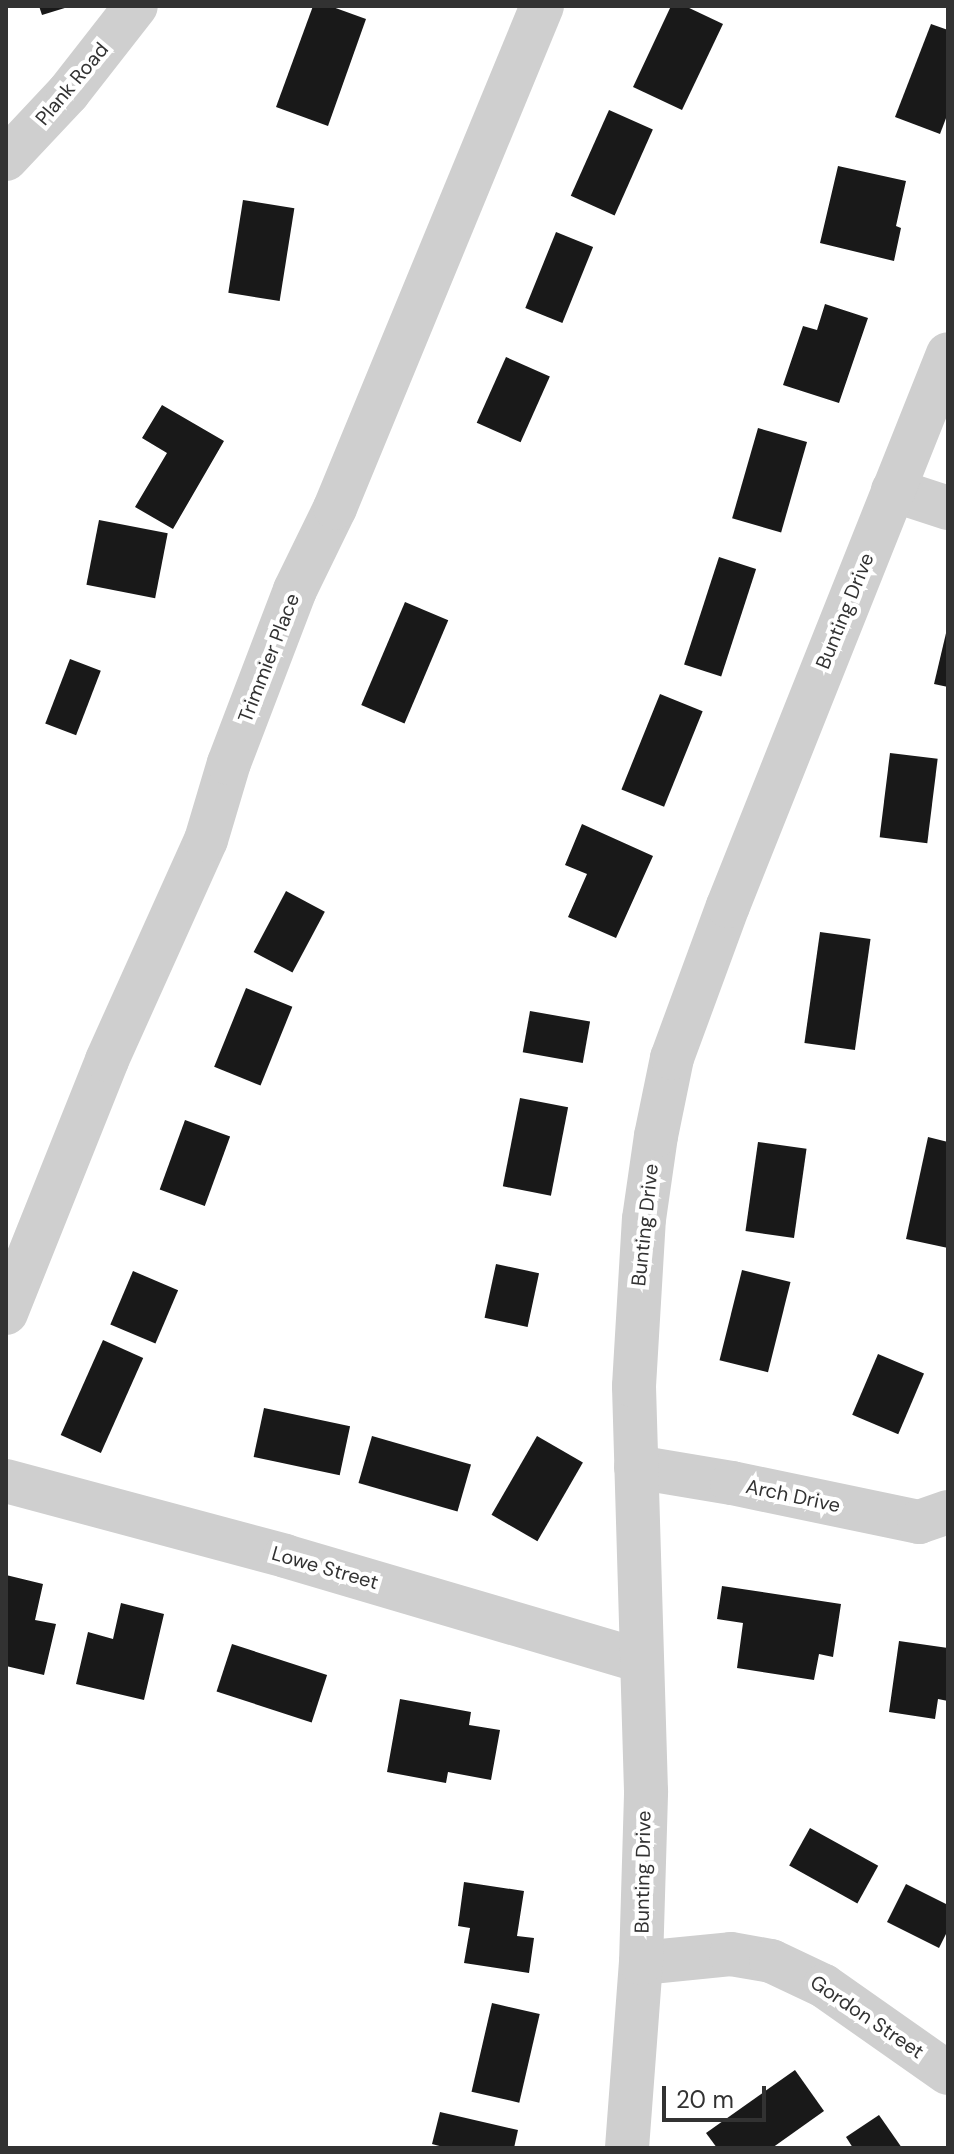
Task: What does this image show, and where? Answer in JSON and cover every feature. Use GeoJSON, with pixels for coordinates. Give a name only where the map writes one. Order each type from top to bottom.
{"type":"FeatureCollection","features":[{"type":"Feature","properties":{"kind":"street","name":"Plank Road"},"geometry":{"type":"LineString","coordinates":[[6,159],[68,93],[136,6]]}},
{"type":"Feature","properties":{"kind":"street","name":"Trimmier Place"},"geometry":{"type":"LineString","coordinates":[[6,1313],[107,1060],[206,840],[229,763],[295,590],[335,508],[542,6]]}},
{"type":"Feature","properties":{"kind":"street","name":"Bunting Drive"},"geometry":{"type":"LineString","coordinates":[[627,2148],[641,1963],[646,1791],[635,1358],[644,1219],[656,1136],[672,1058],[728,906],[948,354]]}},
{"type":"Feature","properties":{"kind":"street"},"geometry":{"type":"LineString","coordinates":[[893,490],[948,508]]}},
{"type":"Feature","properties":{"kind":"street","name":"Arch Drive"},"geometry":{"type":"LineString","coordinates":[[636,1467],[732,1483],[919,1522],[948,1512]]}},
{"type":"Feature","properties":{"kind":"street","name":"Lowe Street"},"geometry":{"type":"LineString","coordinates":[[6,1481],[285,1556],[642,1661]]}},
{"type":"Feature","properties":{"kind":"street","name":"Gordon Street"},"geometry":{"type":"LineString","coordinates":[[641,1963],[731,1954],[771,1961],[824,1986],[948,2073]]}},
{"type":"Feature","properties":{"kind":"building"},"geometry":{"type":"Polygon","coordinates":[[[39,6],[68,6],[68,7],[42,15],[39,6]]]}},
{"type":"Feature","properties":{"kind":"building"},"geometry":{"type":"Polygon","coordinates":[[[313,6],[330,6],[366,19],[328,126],[276,107],[313,6]]]}},
{"type":"Feature","properties":{"kind":"building"},"geometry":{"type":"Polygon","coordinates":[[[671,6],[685,6],[723,24],[682,110],[633,87],[671,6]]]}},
{"type":"Feature","properties":{"kind":"building"},"geometry":{"type":"Polygon","coordinates":[[[931,24],[948,30],[948,113],[940,134],[895,117],[931,24]]]}},
{"type":"Feature","properties":{"kind":"building"},"geometry":{"type":"Polygon","coordinates":[[[609,110],[653,130],[615,215],[571,196],[609,110]]]}},
{"type":"Feature","properties":{"kind":"building"},"geometry":{"type":"Polygon","coordinates":[[[838,166],[906,181],[896,226],[901,228],[894,261],[820,243],[838,166]]]}},
{"type":"Feature","properties":{"kind":"building"},"geometry":{"type":"Polygon","coordinates":[[[243,200],[294,208],[280,301],[228,293],[243,200]]]}},
{"type":"Feature","properties":{"kind":"building"},"geometry":{"type":"Polygon","coordinates":[[[556,232],[593,247],[562,323],[525,308],[556,232]]]}},
{"type":"Feature","properties":{"kind":"building"},"geometry":{"type":"Polygon","coordinates":[[[825,304],[868,318],[839,403],[783,385],[803,326],[817,330],[825,304]]]}},
{"type":"Feature","properties":{"kind":"building"},"geometry":{"type":"Polygon","coordinates":[[[506,357],[550,377],[521,442],[477,423],[506,357]]]}},
{"type":"Feature","properties":{"kind":"building"},"geometry":{"type":"Polygon","coordinates":[[[162,405],[224,441],[173,529],[135,507],[167,453],[142,438],[162,405]]]}},
{"type":"Feature","properties":{"kind":"building"},"geometry":{"type":"Polygon","coordinates":[[[758,428],[807,442],[781,532],[732,518],[758,428]]]}},
{"type":"Feature","properties":{"kind":"building"},"geometry":{"type":"Polygon","coordinates":[[[99,520],[168,533],[155,598],[86,585],[99,520]]]}},
{"type":"Feature","properties":{"kind":"building"},"geometry":{"type":"Polygon","coordinates":[[[719,557],[756,569],[721,677],[684,664],[719,557]]]}},
{"type":"Feature","properties":{"kind":"building"},"geometry":{"type":"Polygon","coordinates":[[[405,602],[448,620],[405,723],[361,705],[405,602]]]}},
{"type":"Feature","properties":{"kind":"building"},"geometry":{"type":"Polygon","coordinates":[[[948,629],[948,687],[934,684],[948,629]]]}},
{"type":"Feature","properties":{"kind":"building"},"geometry":{"type":"Polygon","coordinates":[[[70,659],[101,671],[76,735],[45,723],[70,659]]]}},
{"type":"Feature","properties":{"kind":"building"},"geometry":{"type":"Polygon","coordinates":[[[660,694],[703,711],[664,807],[621,789],[660,694]]]}},
{"type":"Feature","properties":{"kind":"building"},"geometry":{"type":"Polygon","coordinates":[[[890,753],[938,759],[927,843],[880,837],[890,753]]]}},
{"type":"Feature","properties":{"kind":"building"},"geometry":{"type":"Polygon","coordinates":[[[582,824],[653,856],[616,938],[568,917],[587,874],[565,865],[582,824]]]}},
{"type":"Feature","properties":{"kind":"building"},"geometry":{"type":"Polygon","coordinates":[[[286,891],[325,912],[292,973],[254,952],[286,891]]]}},
{"type":"Feature","properties":{"kind":"building"},"geometry":{"type":"Polygon","coordinates":[[[820,932],[871,939],[855,1050],[804,1043],[820,932]]]}},
{"type":"Feature","properties":{"kind":"building"},"geometry":{"type":"Polygon","coordinates":[[[246,988],[292,1007],[261,1086],[214,1067],[246,988]]]}},
{"type":"Feature","properties":{"kind":"building"},"geometry":{"type":"Polygon","coordinates":[[[530,1011],[590,1022],[583,1063],[523,1052],[530,1011]]]}},
{"type":"Feature","properties":{"kind":"building"},"geometry":{"type":"Polygon","coordinates":[[[520,1098],[568,1107],[551,1196],[503,1186],[520,1098]]]}},
{"type":"Feature","properties":{"kind":"building"},"geometry":{"type":"Polygon","coordinates":[[[185,1120],[230,1136],[205,1206],[160,1190],[185,1120]]]}},
{"type":"Feature","properties":{"kind":"building"},"geometry":{"type":"Polygon","coordinates":[[[928,1137],[948,1142],[948,1248],[906,1239],[928,1137]]]}},
{"type":"Feature","properties":{"kind":"building"},"geometry":{"type":"Polygon","coordinates":[[[758,1142],[807,1149],[794,1238],[745,1231],[758,1142]]]}},
{"type":"Feature","properties":{"kind":"building"},"geometry":{"type":"Polygon","coordinates":[[[496,1264],[539,1273],[528,1327],[485,1318],[496,1264]]]}},
{"type":"Feature","properties":{"kind":"building"},"geometry":{"type":"Polygon","coordinates":[[[742,1270],[791,1282],[768,1372],[720,1360],[742,1270]]]}},
{"type":"Feature","properties":{"kind":"building"},"geometry":{"type":"Polygon","coordinates":[[[133,1271],[178,1290],[155,1344],[110,1324],[133,1271]]]}},
{"type":"Feature","properties":{"kind":"building"},"geometry":{"type":"Polygon","coordinates":[[[103,1340],[143,1358],[101,1453],[61,1435],[103,1340]]]}},
{"type":"Feature","properties":{"kind":"building"},"geometry":{"type":"Polygon","coordinates":[[[878,1354],[924,1374],[898,1434],[852,1415],[878,1354]]]}},
{"type":"Feature","properties":{"kind":"building"},"geometry":{"type":"Polygon","coordinates":[[[264,1408],[350,1426],[340,1475],[254,1457],[264,1408]]]}},
{"type":"Feature","properties":{"kind":"building"},"geometry":{"type":"Polygon","coordinates":[[[372,1436],[471,1464],[458,1511],[358,1483],[372,1436]]]}},
{"type":"Feature","properties":{"kind":"building"},"geometry":{"type":"Polygon","coordinates":[[[537,1436],[583,1462],[537,1541],[491,1515],[537,1436]]]}},
{"type":"Feature","properties":{"kind":"building"},"geometry":{"type":"Polygon","coordinates":[[[6,1575],[43,1584],[35,1620],[56,1624],[44,1675],[6,1666],[6,1575]]]}},
{"type":"Feature","properties":{"kind":"building"},"geometry":{"type":"Polygon","coordinates":[[[722,1586],[841,1604],[833,1657],[819,1654],[814,1680],[737,1668],[743,1623],[717,1619],[722,1586]]]}},
{"type":"Feature","properties":{"kind":"building"},"geometry":{"type":"Polygon","coordinates":[[[121,1603],[164,1614],[144,1700],[76,1684],[88,1632],[113,1639],[121,1603]]]}},
{"type":"Feature","properties":{"kind":"building"},"geometry":{"type":"Polygon","coordinates":[[[899,1641],[948,1648],[948,1701],[938,1699],[935,1719],[889,1712],[899,1641]]]}},
{"type":"Feature","properties":{"kind":"building"},"geometry":{"type":"Polygon","coordinates":[[[232,1644],[327,1675],[312,1722],[217,1692],[232,1644]]]}},
{"type":"Feature","properties":{"kind":"building"},"geometry":{"type":"Polygon","coordinates":[[[400,1699],[471,1712],[469,1725],[500,1730],[491,1780],[448,1772],[446,1783],[387,1772],[400,1699]]]}},
{"type":"Feature","properties":{"kind":"building"},"geometry":{"type":"Polygon","coordinates":[[[810,1828],[878,1866],[857,1903],[789,1866],[810,1828]]]}},
{"type":"Feature","properties":{"kind":"building"},"geometry":{"type":"Polygon","coordinates":[[[464,1882],[524,1891],[517,1936],[534,1938],[529,1973],[464,1963],[470,1928],[458,1926],[464,1882]]]}},
{"type":"Feature","properties":{"kind":"building"},"geometry":{"type":"Polygon","coordinates":[[[906,1884],[948,1905],[948,1930],[939,1948],[887,1922],[906,1884]]]}},
{"type":"Feature","properties":{"kind":"building"},"geometry":{"type":"Polygon","coordinates":[[[492,2003],[540,2014],[519,2103],[472,2092],[492,2003]]]}},
{"type":"Feature","properties":{"kind":"building"},"geometry":{"type":"Polygon","coordinates":[[[795,2070],[824,2111],[772,2148],[717,2148],[706,2133],[795,2070]]]}},
{"type":"Feature","properties":{"kind":"building"},"geometry":{"type":"Polygon","coordinates":[[[440,2112],[518,2130],[514,2148],[447,2148],[432,2144],[440,2112]]]}},
{"type":"Feature","properties":{"kind":"building"},"geometry":{"type":"Polygon","coordinates":[[[879,2115],[902,2148],[853,2148],[846,2137],[879,2115]]]}}]}
